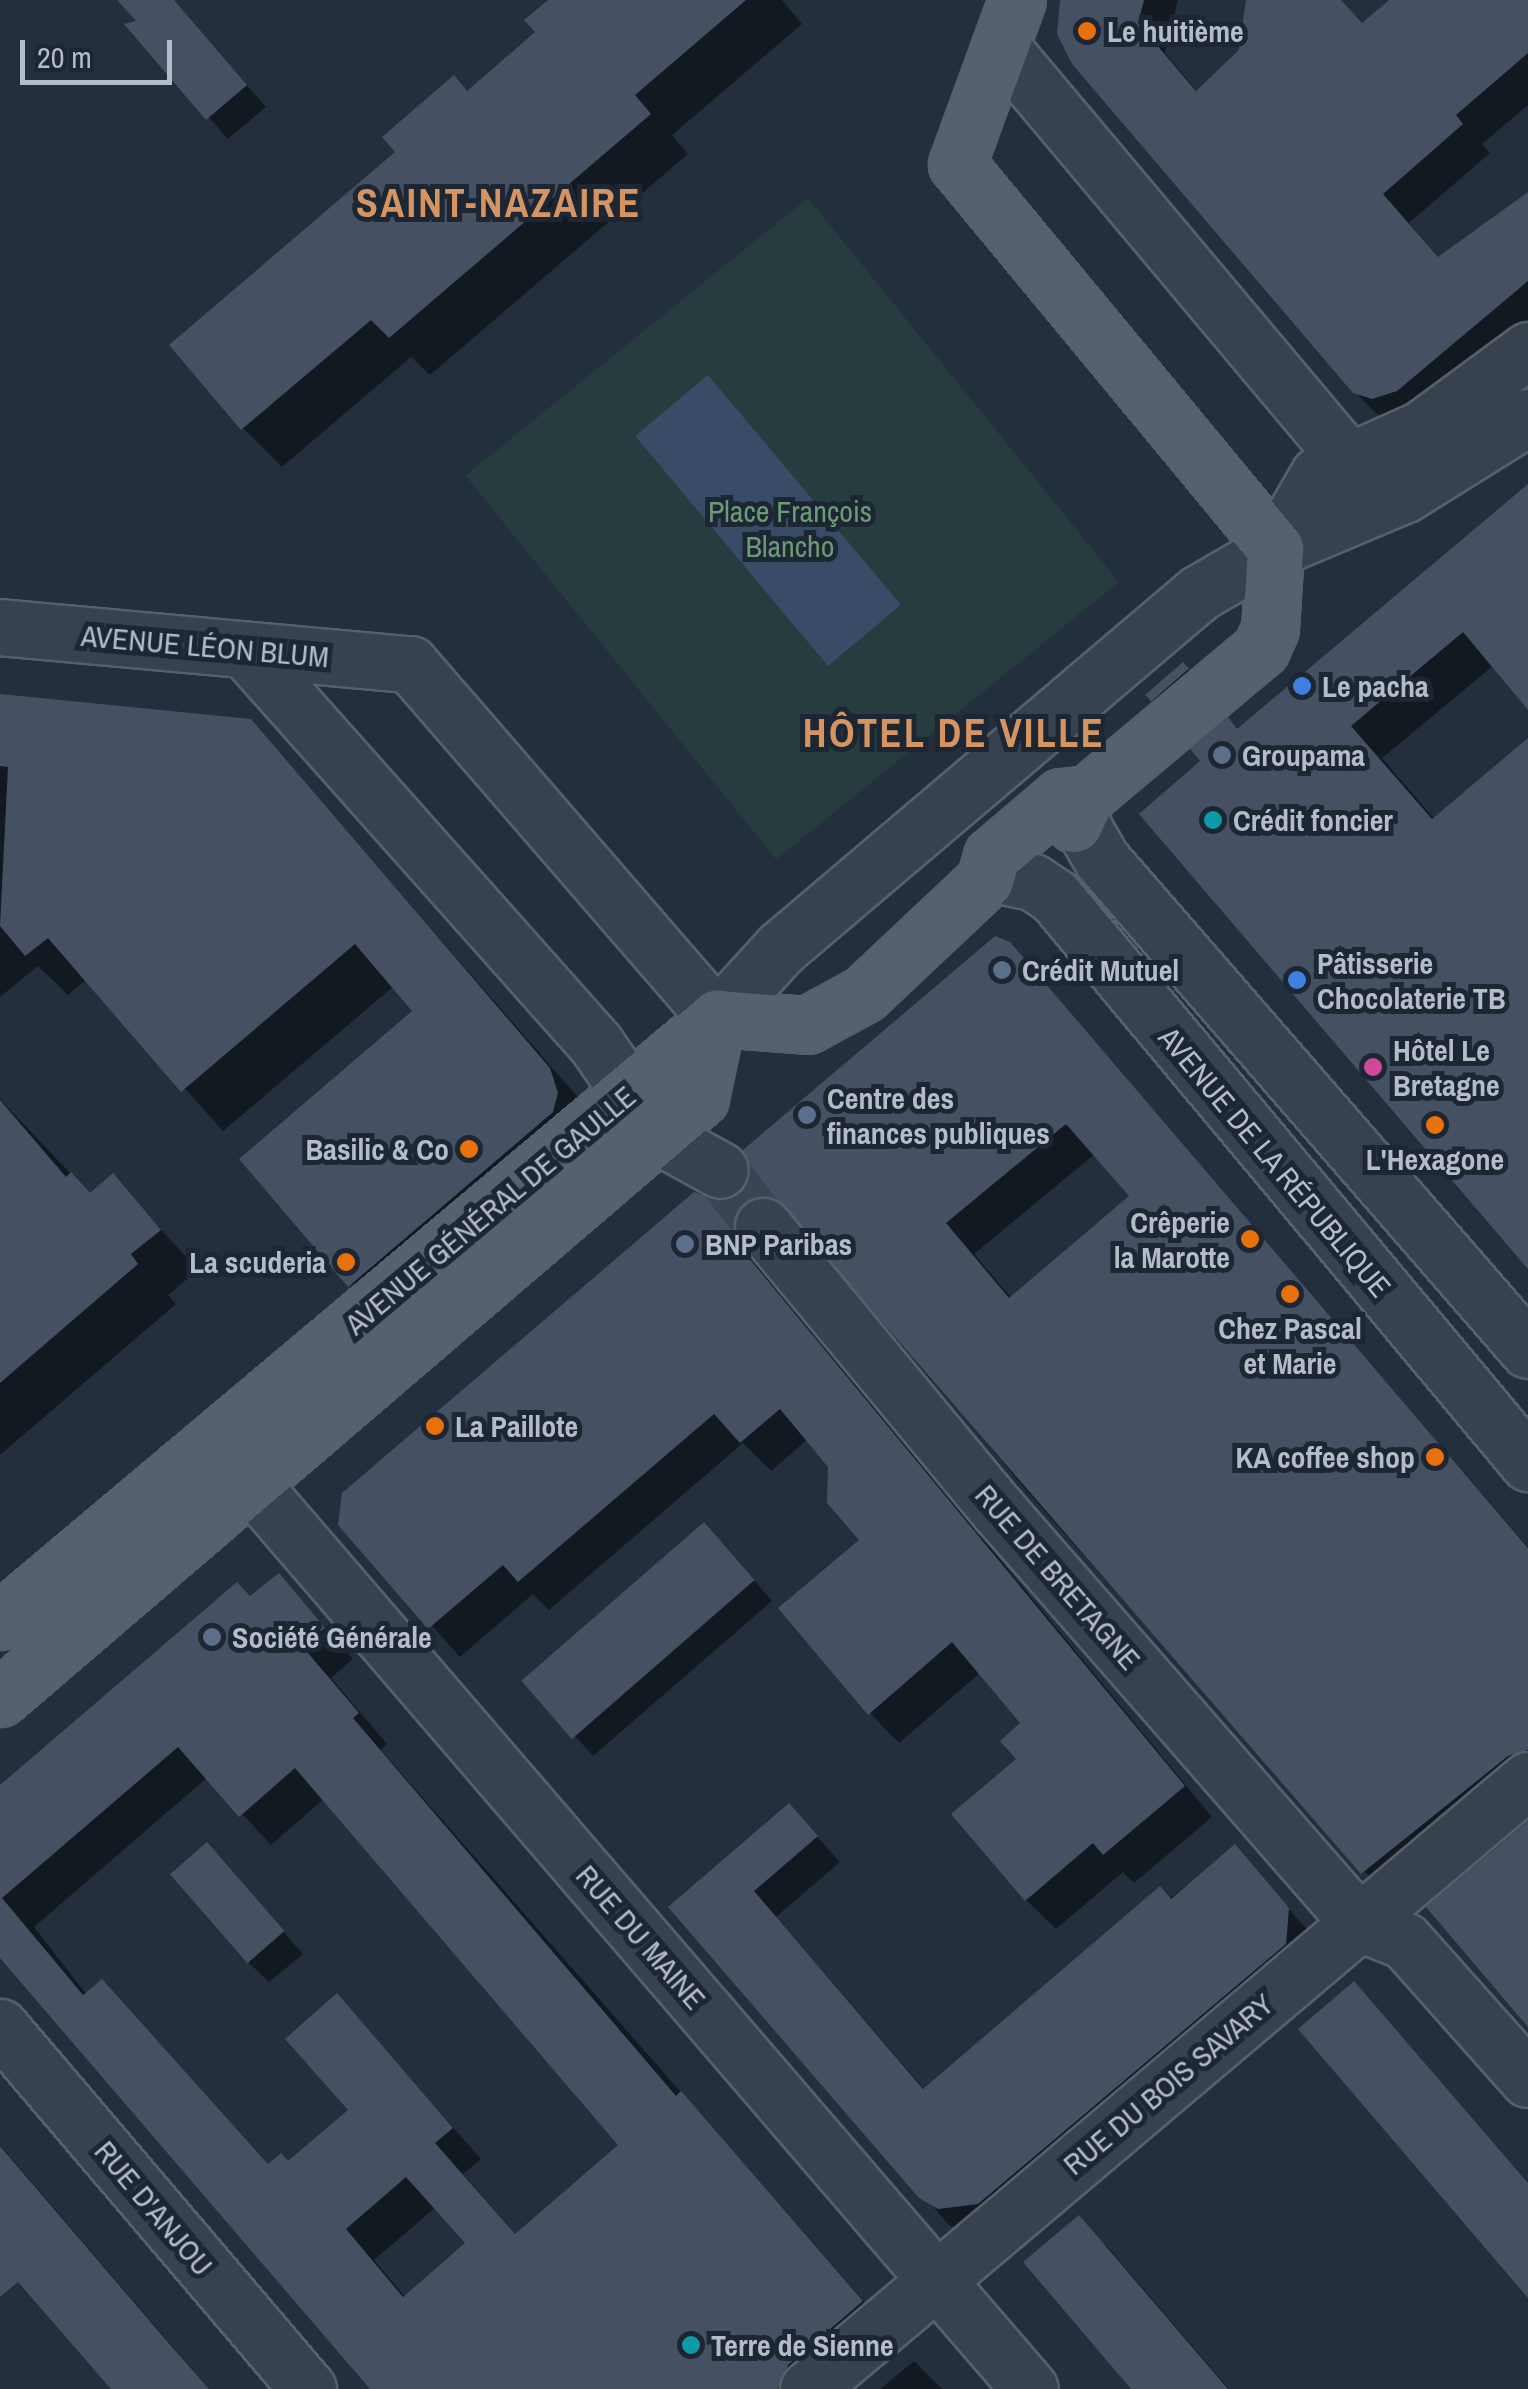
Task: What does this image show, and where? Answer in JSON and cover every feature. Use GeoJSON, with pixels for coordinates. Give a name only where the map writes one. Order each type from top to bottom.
{"type":"FeatureCollection","features":[{"type":"Feature","properties":{"kind":"main road"},"geometry":{"type":"LineString","coordinates":[[717,1018],[814,1021],[864,994],[999,879],[992,856],[1061,798],[1083,807],[1261,648],[1270,629],[1275,549],[957,164],[1009,24]]}},
{"type":"Feature","properties":{"kind":"main road","name":"AVENUE GÉNÉRAL DE GAULLE"},"geometry":{"type":"LineString","coordinates":[[0,1621],[262,1402],[643,1116],[700,1098],[717,1018]]}},
{"type":"Feature","properties":{"kind":"main road","name":"AVENUE GÉNÉRAL DE GAULLE"},"geometry":{"type":"LineString","coordinates":[[0,1698],[342,1408],[643,1116]]}},
{"type":"Feature","properties":{"kind":"street"},"geometry":{"type":"LineString","coordinates":[[1009,24],[1348,460]]}},
{"type":"Feature","properties":{"kind":"street"},"geometry":{"type":"LineString","coordinates":[[1275,549],[1318,475],[1449,413],[1528,350]]}},
{"type":"Feature","properties":{"kind":"street"},"geometry":{"type":"LineString","coordinates":[[1275,549],[1340,498],[1463,434],[1528,386]]}},
{"type":"Feature","properties":{"kind":"street"},"geometry":{"type":"LineString","coordinates":[[717,1018],[781,948],[1200,592],[1275,549],[1405,494],[1528,416]]}},
{"type":"Feature","properties":{"kind":"street","name":"AVENUE LÉON BLUM"},"geometry":{"type":"LineString","coordinates":[[0,627],[248,653],[410,664],[717,1018]]}},
{"type":"Feature","properties":{"kind":"street"},"geometry":{"type":"LineString","coordinates":[[248,653],[596,1044],[643,1116],[720,1170]]}},
{"type":"Feature","properties":{"kind":"street"},"geometry":{"type":"LineString","coordinates":[[1083,807],[1102,860],[1528,1350]]}},
{"type":"Feature","properties":{"kind":"street","name":"AVENUE DE LA RÉPUBLIQUE"},"geometry":{"type":"LineString","coordinates":[[999,879],[1033,882],[1056,897],[1528,1463]]}},
{"type":"Feature","properties":{"kind":"street","name":"RUE DE BRETAGNE"},"geometry":{"type":"LineString","coordinates":[[763,1226],[999,1511],[1359,1922]]}},
{"type":"Feature","properties":{"kind":"street"},"geometry":{"type":"LineString","coordinates":[[0,1664],[267,1437],[262,1402]]}},
{"type":"Feature","properties":{"kind":"street","name":"RUE DU MAINE"},"geometry":{"type":"LineString","coordinates":[[252,1486],[1030,2389]]}},
{"type":"Feature","properties":{"kind":"street","name":"RUE DU BOIS SAVARY"},"geometry":{"type":"LineString","coordinates":[[808,2389],[1528,1780]]}},
{"type":"Feature","properties":{"kind":"street"},"geometry":{"type":"LineString","coordinates":[[1359,1922],[1405,1941],[1528,2079]]}},
{"type":"Feature","properties":{"kind":"street","name":"RUE D'ANJOU"},"geometry":{"type":"LineString","coordinates":[[0,2027],[308,2389]]}},
{"type":"Feature","properties":{"kind":"street","name":"RUE D'ANJOU"},"geometry":{"type":"LineString","coordinates":[[0,2081],[262,2389]]}},
{"type":"Feature","properties":{"kind":"green space","name":"Place François Blancho"},"geometry":{"type":"Polygon","coordinates":[[[808,198],[1119,582],[776,859],[465,476],[808,198]]]}},
{"type":"Feature","properties":{"kind":"water"},"geometry":{"type":"Polygon","coordinates":[[[708,375],[901,605],[828,666],[635,436],[708,375]]]}},
{"type":"Feature","properties":{"kind":"building"},"geometry":{"type":"Polygon","coordinates":[[[117,0],[174,0],[247,85],[206,120],[124,24],[136,21],[117,0]]]}},
{"type":"Feature","properties":{"kind":"building"},"geometry":{"type":"Polygon","coordinates":[[[548,0],[746,0],[635,95],[651,114],[389,338],[371,320],[241,430],[169,345],[395,152],[382,137],[454,75],[467,91],[535,32],[524,20],[548,0]]]}},
{"type":"Feature","properties":{"kind":"building"},"geometry":{"type":"Polygon","coordinates":[[[1060,0],[1144,0],[1138,23],[1196,91],[1239,50],[1246,0],[1341,0],[1362,23],[1389,0],[1528,0],[1528,53],[1456,115],[1463,124],[1383,194],[1438,257],[1528,192],[1528,281],[1397,391],[1372,399],[1353,393],[1072,64],[1057,34],[1060,0]]]}},
{"type":"Feature","properties":{"kind":"building"},"geometry":{"type":"Polygon","coordinates":[[[1528,484],[1528,710],[1463,632],[1351,726],[1432,819],[1528,738],[1528,1269],[1139,814],[1200,761],[1190,749],[1228,717],[1237,729],[1528,484]]]}},
{"type":"Feature","properties":{"kind":"building"},"geometry":{"type":"Polygon","coordinates":[[[1183,662],[1189,669],[1151,702],[1145,695],[1183,662]]]}},
{"type":"Feature","properties":{"kind":"building"},"geometry":{"type":"Polygon","coordinates":[[[0,694],[251,719],[550,1068],[558,1093],[553,1112],[348,1287],[239,1159],[412,1011],[355,944],[181,1092],[48,938],[25,956],[0,926],[8,767],[0,766],[0,694]]]}},
{"type":"Feature","properties":{"kind":"building"},"geometry":{"type":"Polygon","coordinates":[[[995,936],[1010,942],[1528,1548],[1528,1750],[1508,1756],[1361,1874],[773,1196],[744,1201],[734,1214],[739,1246],[1185,1786],[1103,1855],[1093,1843],[1025,1901],[951,1814],[1016,1759],[1000,1741],[1020,1723],[952,1642],[868,1715],[778,1608],[859,1540],[827,1503],[828,1467],[780,1409],[740,1443],[714,1414],[518,1582],[503,1565],[428,1629],[338,1525],[342,1493],[694,1192],[720,1201],[737,1196],[751,1170],[743,1150],[995,936]],[[1066,1124],[946,1223],[1009,1298],[1129,1196],[1066,1124]]]}},
{"type":"Feature","properties":{"kind":"building"},"geometry":{"type":"Polygon","coordinates":[[[0,1100],[66,1177],[71,1172],[90,1193],[113,1173],[161,1230],[131,1254],[138,1264],[0,1383],[0,1100]]]}},
{"type":"Feature","properties":{"kind":"building"},"geometry":{"type":"Polygon","coordinates":[[[704,1522],[755,1580],[572,1739],[521,1681],[704,1522]]]}},
{"type":"Feature","properties":{"kind":"building"},"geometry":{"type":"Polygon","coordinates":[[[279,1573],[325,1628],[302,1646],[359,1713],[353,1718],[676,2096],[681,2091],[863,2301],[788,2365],[778,2389],[370,2389],[0,1958],[0,1785],[237,1582],[250,1596],[279,1573]],[[178,1747],[2,1898],[83,1995],[102,1979],[268,2164],[281,2153],[288,2161],[348,2110],[285,2039],[337,1993],[453,2128],[435,2143],[515,2234],[618,2145],[295,1768],[239,1817],[178,1747]],[[406,2177],[346,2229],[403,2297],[465,2243],[406,2177]]]}},
{"type":"Feature","properties":{"kind":"building"},"geometry":{"type":"Polygon","coordinates":[[[789,1803],[818,1836],[754,1891],[923,2089],[1160,1886],[1171,1899],[1235,1844],[1289,1908],[1286,1944],[978,2204],[938,2209],[919,2198],[668,1907],[789,1803]]]}},
{"type":"Feature","properties":{"kind":"building"},"geometry":{"type":"Polygon","coordinates":[[[1528,1821],[1528,2027],[1426,1907],[1528,1821]]]}},
{"type":"Feature","properties":{"kind":"building"},"geometry":{"type":"Polygon","coordinates":[[[207,1842],[284,1931],[247,1963],[170,1874],[207,1842]]]}},
{"type":"Feature","properties":{"kind":"building"},"geometry":{"type":"Polygon","coordinates":[[[1354,1981],[1528,2183],[1528,2298],[1298,2029],[1354,1981]]]}},
{"type":"Feature","properties":{"kind":"building"},"geometry":{"type":"Polygon","coordinates":[[[0,2146],[209,2389],[111,2389],[18,2282],[0,2297],[0,2146]]]}},
{"type":"Feature","properties":{"kind":"building"},"geometry":{"type":"Polygon","coordinates":[[[1079,2215],[1228,2389],[1131,2389],[1023,2262],[1079,2215]]]}},
{"type":"Feature","properties":{"kind":"tunnel"},"geometry":{"type":"LineString","coordinates":[[720,1170],[763,1226]]}},
{"type":"Feature","properties":{"kind":"place","name":"Le huitième"},"geometry":{"type":"Point","coordinates":[1087,31]}},
{"type":"Feature","properties":{"kind":"place","name":"Le pacha"},"geometry":{"type":"Point","coordinates":[1302,686]}},
{"type":"Feature","properties":{"kind":"place","name":"Groupama"},"geometry":{"type":"Point","coordinates":[1222,755]}},
{"type":"Feature","properties":{"kind":"place","name":"Crédit foncier"},"geometry":{"type":"Point","coordinates":[1213,820]}},
{"type":"Feature","properties":{"kind":"place","name":"Crédit Mutuel"},"geometry":{"type":"Point","coordinates":[1002,970]}},
{"type":"Feature","properties":{"kind":"place","name":"Pâtisserie Chocolaterie TB"},"geometry":{"type":"Point","coordinates":[1297,980]}},
{"type":"Feature","properties":{"kind":"place","name":"Hôtel Le Bretagne"},"geometry":{"type":"Point","coordinates":[1373,1067]}},
{"type":"Feature","properties":{"kind":"place","name":"Centre des finances publiques"},"geometry":{"type":"Point","coordinates":[807,1115]}},
{"type":"Feature","properties":{"kind":"place","name":"L'Hexagone"},"geometry":{"type":"Point","coordinates":[1435,1125]}},
{"type":"Feature","properties":{"kind":"place","name":"Basilic & Co"},"geometry":{"type":"Point","coordinates":[469,1149]}},
{"type":"Feature","properties":{"kind":"place","name":"Crêperie la Marotte"},"geometry":{"type":"Point","coordinates":[1250,1239]}},
{"type":"Feature","properties":{"kind":"place","name":"BNP Paribas"},"geometry":{"type":"Point","coordinates":[685,1244]}},
{"type":"Feature","properties":{"kind":"place","name":"La scuderia"},"geometry":{"type":"Point","coordinates":[346,1262]}},
{"type":"Feature","properties":{"kind":"place","name":"Chez Pascal et Marie"},"geometry":{"type":"Point","coordinates":[1290,1294]}},
{"type":"Feature","properties":{"kind":"place","name":"La Paillote"},"geometry":{"type":"Point","coordinates":[435,1426]}},
{"type":"Feature","properties":{"kind":"place","name":"KA coffee shop"},"geometry":{"type":"Point","coordinates":[1435,1457]}},
{"type":"Feature","properties":{"kind":"place","name":"Société Générale"},"geometry":{"type":"Point","coordinates":[212,1637]}},
{"type":"Feature","properties":{"kind":"place","name":"Terre de Sienne"},"geometry":{"type":"Point","coordinates":[691,2345]}},
{"type":"Feature","properties":{"kind":"district","name":"SAINT-NAZAIRE"},"geometry":{"type":"Point","coordinates":[499,203]}},
{"type":"Feature","properties":{"kind":"district","name":"HÔTEL DE VILLE"},"geometry":{"type":"Point","coordinates":[954,733]}}]}
